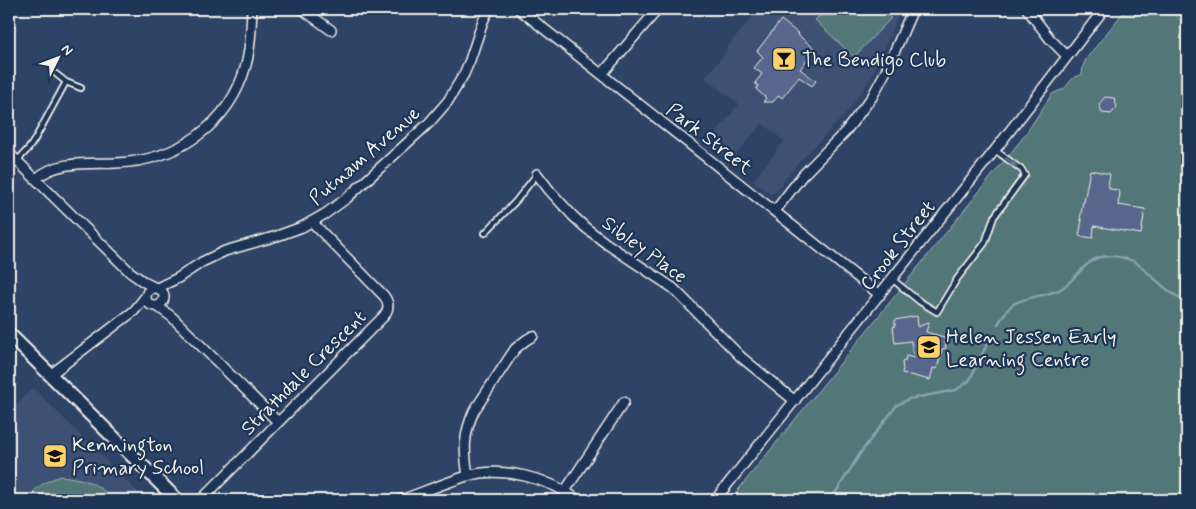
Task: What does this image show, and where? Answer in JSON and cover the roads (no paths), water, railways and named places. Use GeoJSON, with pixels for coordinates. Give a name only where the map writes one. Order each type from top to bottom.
{"type":"FeatureCollection","features":[{"type":"Feature","properties":{"kind":"street"},"geometry":{"type":"LineString","coordinates":[[36,179],[44,172],[60,166],[134,162],[158,156],[181,147],[200,134],[224,110],[241,80],[248,54],[252,9]]}},
{"type":"Feature","properties":{"kind":"street"},"geometry":{"type":"LineString","coordinates":[[302,9],[331,30]]}},
{"type":"Feature","properties":{"kind":"street","name":"Putnam Avenue"},"geometry":{"type":"LineString","coordinates":[[156,288],[178,278],[202,262],[225,251],[277,236],[312,222],[357,189],[439,112],[464,74],[489,9]]}},
{"type":"Feature","properties":{"kind":"street","name":"Park Street"},"geometry":{"type":"LineString","coordinates":[[519,9],[880,294]]}},
{"type":"Feature","properties":{"kind":"street"},"geometry":{"type":"LineString","coordinates":[[602,74],[658,9]]}},
{"type":"Feature","properties":{"kind":"street"},"geometry":{"type":"LineString","coordinates":[[775,211],[802,176],[845,132],[872,97],[886,71],[913,9]]}},
{"type":"Feature","properties":{"kind":"street"},"geometry":{"type":"LineString","coordinates":[[1027,9],[1067,56]]}},
{"type":"Feature","properties":{"kind":"street","name":"Crook Street"},"geometry":{"type":"LineString","coordinates":[[715,500],[995,150],[1104,9]]}},
{"type":"Feature","properties":{"kind":"street"},"geometry":{"type":"LineString","coordinates":[[9,152],[130,272],[163,293],[159,302],[134,311]]}},
{"type":"Feature","properties":{"kind":"street","name":"Sibley Place"},"geometry":{"type":"LineString","coordinates":[[537,174],[573,216],[586,228],[673,288],[741,357],[795,401]]}},
{"type":"Feature","properties":{"kind":"street","name":"Strathdale Crescent"},"geometry":{"type":"LineString","coordinates":[[201,500],[383,317],[388,308],[388,301],[384,296],[312,222]]}},
{"type":"Feature","properties":{"kind":"street"},"geometry":{"type":"LineString","coordinates":[[130,272],[146,295],[148,302],[159,302],[278,422]]}},
{"type":"Feature","properties":{"kind":"street","name":"Putnam Avenue"},"geometry":{"type":"LineString","coordinates":[[159,302],[178,278]]}},
{"type":"Feature","properties":{"kind":"street"},"geometry":{"type":"LineString","coordinates":[[50,375],[134,311],[149,290],[156,288]]}},
{"type":"Feature","properties":{"kind":"street"},"geometry":{"type":"LineString","coordinates":[[9,334],[178,500]]}},
{"type":"Feature","properties":{"kind":"street"},"geometry":{"type":"LineString","coordinates":[[468,476],[465,449],[466,436],[474,411],[515,349],[533,336]]}},
{"type":"Feature","properties":{"kind":"street"},"geometry":{"type":"LineString","coordinates":[[565,491],[624,402]]}},
{"type":"Feature","properties":{"kind":"street"},"geometry":{"type":"LineString","coordinates":[[401,500],[468,476],[495,474],[524,476],[552,485],[578,500]]}},
{"type":"Feature","properties":{"kind":"lane"},"geometry":{"type":"LineString","coordinates":[[56,74],[66,82],[81,88]]}},
{"type":"Feature","properties":{"kind":"lane"},"geometry":{"type":"LineString","coordinates":[[17,161],[36,139],[66,82]]}},
{"type":"Feature","properties":{"kind":"lane"},"geometry":{"type":"LineString","coordinates":[[892,279],[919,301],[937,312],[956,279],[984,243],[994,217],[1025,175],[1022,170],[995,150]]}},
{"type":"Feature","properties":{"kind":"lane","name":"Sibley Place"},"geometry":{"type":"LineString","coordinates":[[485,232],[516,201],[537,174]]}},
{"type":"Feature","properties":{"kind":"waterway"},"geometry":{"type":"LineString","coordinates":[[998,324],[1016,302],[1059,290],[1087,264],[1103,256],[1113,256],[1132,261],[1141,266],[1175,295],[1187,299]]}},
{"type":"Feature","properties":{"kind":"waterway"},"geometry":{"type":"LineString","coordinates":[[831,500],[861,452],[897,405],[909,399],[956,390],[969,381],[991,336]]}},
{"type":"Feature","properties":{"kind":"place","name":"The Bendigo Club"},"geometry":{"type":"Point","coordinates":[784,59]}},
{"type":"Feature","properties":{"kind":"place","name":"Helen Jessen Early Learning Centre"},"geometry":{"type":"Point","coordinates":[929,347]}},
{"type":"Feature","properties":{"kind":"place","name":"Kennington Primary School"},"geometry":{"type":"Point","coordinates":[55,456]}}]}
